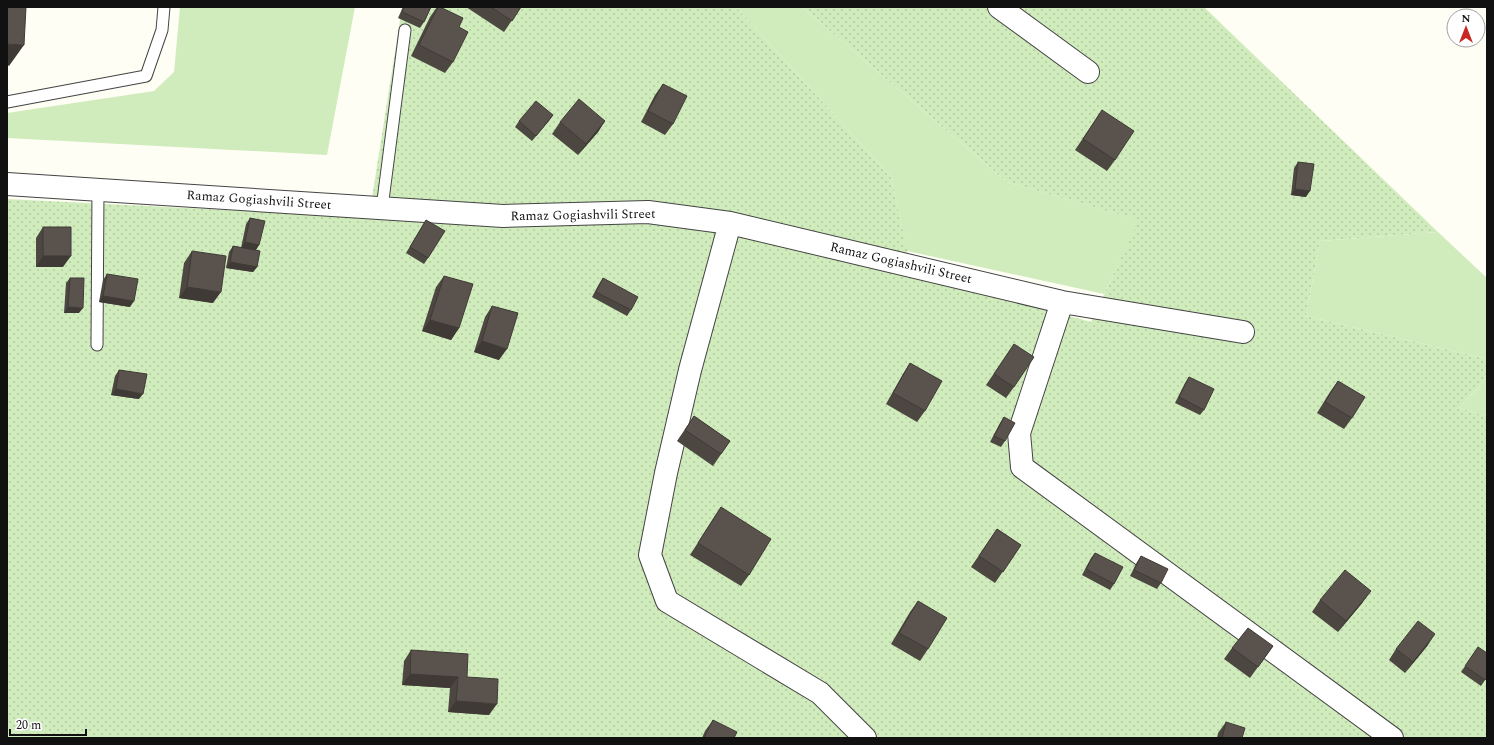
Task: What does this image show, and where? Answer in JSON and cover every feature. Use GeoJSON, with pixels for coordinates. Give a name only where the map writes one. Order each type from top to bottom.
{"type":"FeatureCollection","features":[{"type":"Feature","properties":{"kind":"street"},"geometry":{"type":"LineString","coordinates":[[999,7],[1088,72]]}},
{"type":"Feature","properties":{"kind":"street","name":"Ramaz Gogiashvili Street"},"geometry":{"type":"LineString","coordinates":[[7,184],[503,216],[648,212],[730,222],[1062,302],[1243,332]]}},
{"type":"Feature","properties":{"kind":"street"},"geometry":{"type":"LineString","coordinates":[[730,222],[687,385],[666,473],[650,554],[667,601],[820,693],[865,738]]}},
{"type":"Feature","properties":{"kind":"street"},"geometry":{"type":"LineString","coordinates":[[1062,302],[1019,433],[1022,467],[1392,738]]}},
{"type":"Feature","properties":{"kind":"lane"},"geometry":{"type":"LineString","coordinates":[[7,102],[146,76],[162,30],[164,7]]}},
{"type":"Feature","properties":{"kind":"lane"},"geometry":{"type":"LineString","coordinates":[[382,208],[405,30]]}},
{"type":"Feature","properties":{"kind":"lane"},"geometry":{"type":"LineString","coordinates":[[97,345],[98,190]]}},
{"type":"Feature","properties":{"kind":"green space"},"geometry":{"type":"Polygon","coordinates":[[[180,7],[355,7],[327,155],[7,138],[7,113],[154,91],[174,72],[180,7]]]}},
{"type":"Feature","properties":{"kind":"green space"},"geometry":{"type":"Polygon","coordinates":[[[402,7],[736,7],[891,177],[912,272],[1091,322],[1139,220],[1007,182],[802,7],[1204,7],[1438,232],[1320,241],[1306,316],[1487,359],[1487,378],[1459,408],[1487,416],[1487,738],[7,738],[7,199],[369,217],[402,7]]]}},
{"type":"Feature","properties":{"kind":"green space"},"geometry":{"type":"Polygon","coordinates":[[[736,7],[802,7],[1007,182],[1140,220],[1104,294],[907,251],[891,177],[736,7]]]}},
{"type":"Feature","properties":{"kind":"green space"},"geometry":{"type":"Polygon","coordinates":[[[1438,232],[1487,278],[1487,359],[1306,316],[1320,241],[1438,232]]]}},
{"type":"Feature","properties":{"kind":"green space"},"geometry":{"type":"Polygon","coordinates":[[[1487,378],[1487,416],[1459,408],[1487,378]]]}},
{"type":"Feature","properties":{"kind":"building"},"geometry":{"type":"Polygon","coordinates":[[[7,7],[26,7],[24,45],[7,44],[7,7]]]}},
{"type":"Feature","properties":{"kind":"building"},"geometry":{"type":"Polygon","coordinates":[[[404,7],[431,7],[424,22],[402,12],[404,7]]]}},
{"type":"Feature","properties":{"kind":"building"},"geometry":{"type":"Polygon","coordinates":[[[438,7],[463,18],[459,27],[468,32],[453,62],[419,45],[438,7]]]}},
{"type":"Feature","properties":{"kind":"building"},"geometry":{"type":"Polygon","coordinates":[[[491,7],[521,7],[512,21],[491,7]]]}},
{"type":"Feature","properties":{"kind":"building"},"geometry":{"type":"Polygon","coordinates":[[[663,84],[687,96],[673,124],[648,111],[663,84]]]}},
{"type":"Feature","properties":{"kind":"building"},"geometry":{"type":"Polygon","coordinates":[[[579,99],[605,121],[586,144],[560,122],[579,99]]]}},
{"type":"Feature","properties":{"kind":"building"},"geometry":{"type":"Polygon","coordinates":[[[536,101],[553,115],[536,136],[519,121],[536,101]]]}},
{"type":"Feature","properties":{"kind":"building"},"geometry":{"type":"Polygon","coordinates":[[[1102,110],[1134,131],[1115,160],[1083,139],[1102,110]]]}},
{"type":"Feature","properties":{"kind":"building"},"geometry":{"type":"Polygon","coordinates":[[[1298,162],[1314,164],[1310,191],[1295,189],[1298,162]]]}},
{"type":"Feature","properties":{"kind":"building"},"geometry":{"type":"Polygon","coordinates":[[[250,218],[265,221],[259,245],[245,242],[250,218]]]}},
{"type":"Feature","properties":{"kind":"building"},"geometry":{"type":"Polygon","coordinates":[[[426,220],[445,231],[428,258],[410,247],[426,220]]]}},
{"type":"Feature","properties":{"kind":"building"},"geometry":{"type":"Polygon","coordinates":[[[43,227],[71,227],[71,256],[43,256],[43,227]]]}},
{"type":"Feature","properties":{"kind":"building"},"geometry":{"type":"Polygon","coordinates":[[[233,246],[260,251],[257,267],[230,262],[233,246]]]}},
{"type":"Feature","properties":{"kind":"building"},"geometry":{"type":"Polygon","coordinates":[[[192,251],[226,256],[221,292],[187,287],[192,251]]]}},
{"type":"Feature","properties":{"kind":"building"},"geometry":{"type":"Polygon","coordinates":[[[107,274],[138,279],[134,301],[103,296],[107,274]]]}},
{"type":"Feature","properties":{"kind":"building"},"geometry":{"type":"Polygon","coordinates":[[[444,276],[473,284],[459,328],[430,320],[444,276]]]}},
{"type":"Feature","properties":{"kind":"building"},"geometry":{"type":"Polygon","coordinates":[[[70,278],[84,278],[83,308],[68,307],[70,278]]]}},
{"type":"Feature","properties":{"kind":"building"},"geometry":{"type":"Polygon","coordinates":[[[603,278],[638,297],[631,310],[596,292],[603,278]]]}},
{"type":"Feature","properties":{"kind":"building"},"geometry":{"type":"Polygon","coordinates":[[[492,306],[518,313],[507,349],[482,341],[492,306]]]}},
{"type":"Feature","properties":{"kind":"building"},"geometry":{"type":"Polygon","coordinates":[[[1014,344],[1034,357],[1014,387],[994,374],[1014,344]]]}},
{"type":"Feature","properties":{"kind":"building"},"geometry":{"type":"Polygon","coordinates":[[[910,363],[942,381],[925,411],[893,393],[910,363]]]}},
{"type":"Feature","properties":{"kind":"building"},"geometry":{"type":"Polygon","coordinates":[[[119,370],[147,374],[143,394],[116,389],[119,370]]]}},
{"type":"Feature","properties":{"kind":"building"},"geometry":{"type":"Polygon","coordinates":[[[1189,377],[1214,389],[1204,410],[1179,397],[1189,377]]]}},
{"type":"Feature","properties":{"kind":"building"},"geometry":{"type":"Polygon","coordinates":[[[1338,381],[1365,397],[1352,418],[1325,402],[1338,381]]]}},
{"type":"Feature","properties":{"kind":"building"},"geometry":{"type":"Polygon","coordinates":[[[694,416],[730,441],[721,454],[685,430],[694,416]]]}},
{"type":"Feature","properties":{"kind":"building"},"geometry":{"type":"Polygon","coordinates":[[[1004,417],[1015,423],[1005,441],[994,436],[1004,417]]]}},
{"type":"Feature","properties":{"kind":"building"},"geometry":{"type":"Polygon","coordinates":[[[721,507],[771,539],[749,575],[698,543],[721,507]]]}},
{"type":"Feature","properties":{"kind":"building"},"geometry":{"type":"Polygon","coordinates":[[[997,529],[1021,545],[1003,572],[979,556],[997,529]]]}},
{"type":"Feature","properties":{"kind":"building"},"geometry":{"type":"Polygon","coordinates":[[[1095,553],[1123,567],[1114,584],[1086,569],[1095,553]]]}},
{"type":"Feature","properties":{"kind":"building"},"geometry":{"type":"Polygon","coordinates":[[[1141,556],[1168,569],[1161,583],[1134,570],[1141,556]]]}},
{"type":"Feature","properties":{"kind":"building"},"geometry":{"type":"Polygon","coordinates":[[[1345,570],[1371,591],[1346,621],[1320,600],[1345,570]]]}},
{"type":"Feature","properties":{"kind":"building"},"geometry":{"type":"Polygon","coordinates":[[[918,601],[947,618],[928,649],[899,633],[918,601]]]}},
{"type":"Feature","properties":{"kind":"building"},"geometry":{"type":"Polygon","coordinates":[[[1418,621],[1435,634],[1413,662],[1396,649],[1418,621]]]}},
{"type":"Feature","properties":{"kind":"building"},"geometry":{"type":"Polygon","coordinates":[[[1248,628],[1273,646],[1258,667],[1232,648],[1248,628]]]}},
{"type":"Feature","properties":{"kind":"building"},"geometry":{"type":"Polygon","coordinates":[[[1478,647],[1487,653],[1487,677],[1485,680],[1465,666],[1478,647]]]}},
{"type":"Feature","properties":{"kind":"building"},"geometry":{"type":"Polygon","coordinates":[[[411,650],[468,654],[467,677],[498,679],[497,704],[456,701],[458,677],[410,674],[411,650]]]}},
{"type":"Feature","properties":{"kind":"building"},"geometry":{"type":"Polygon","coordinates":[[[713,720],[737,732],[734,738],[704,738],[713,720]]]}},
{"type":"Feature","properties":{"kind":"building"},"geometry":{"type":"Polygon","coordinates":[[[1226,722],[1245,728],[1242,738],[1222,738],[1226,722]]]}}]}
